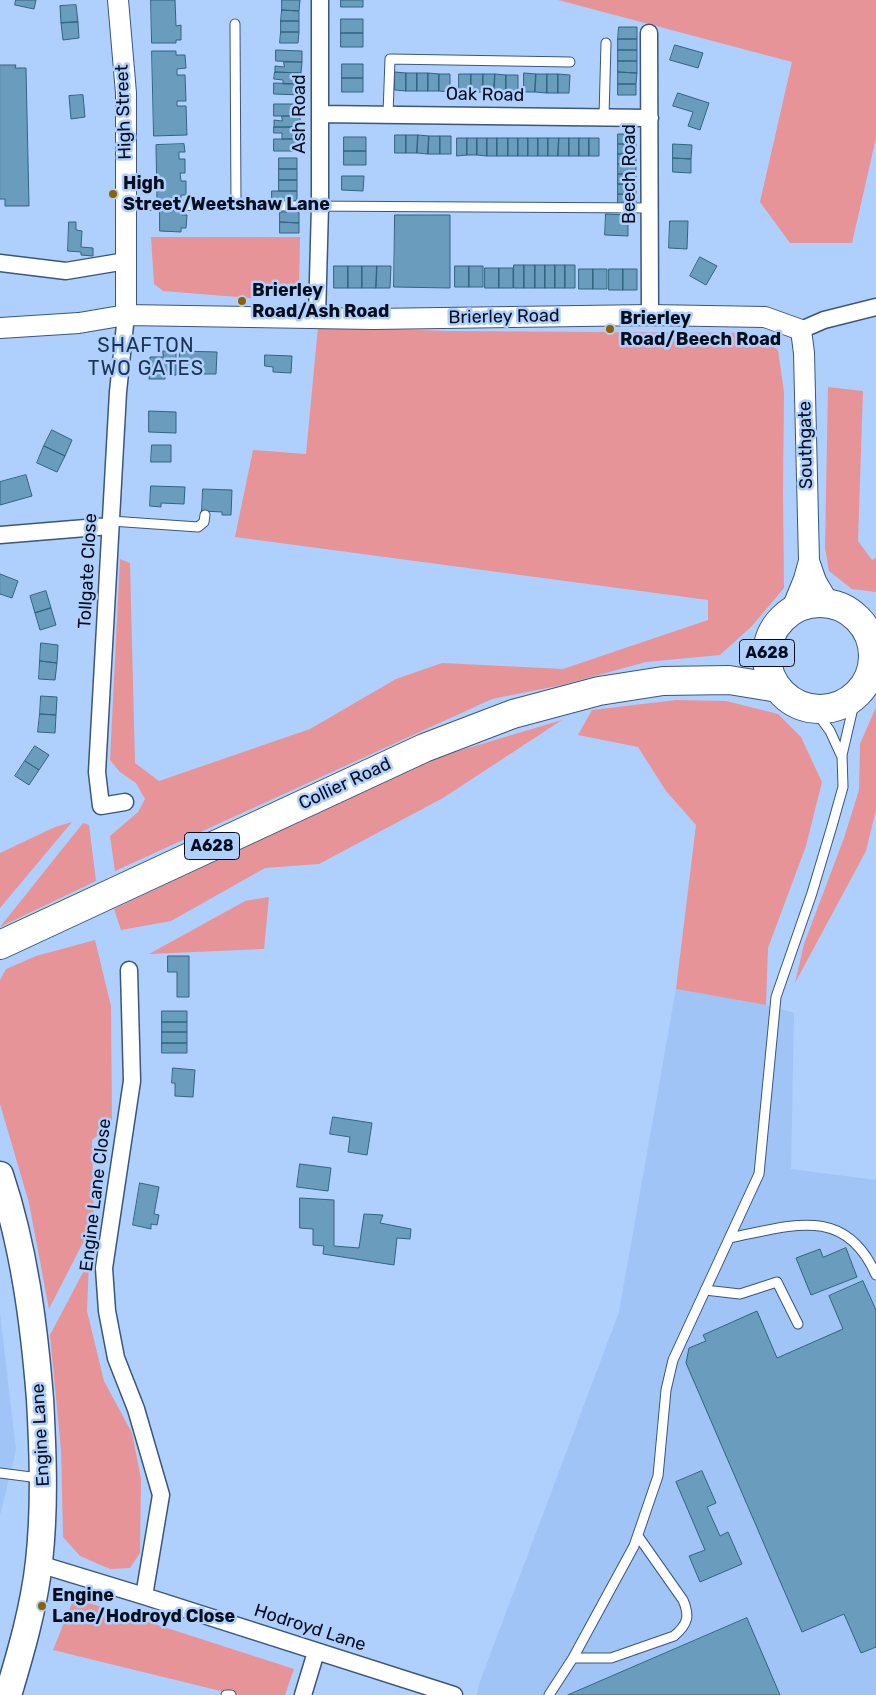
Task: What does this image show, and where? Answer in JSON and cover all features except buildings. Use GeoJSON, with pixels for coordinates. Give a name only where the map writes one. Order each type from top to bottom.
{"type":"FeatureCollection","features":[{"type":"Feature","properties":{"kind":"highway","name":"A628"},"geometry":{"type":"LineString","coordinates":[[814,709],[800,705],[788,698],[778,688],[768,666],[769,640],[781,619],[791,611],[816,603],[836,606]]}},
{"type":"Feature","properties":{"kind":"highway"},"geometry":{"type":"LineString","coordinates":[[836,606],[876,609]]}},
{"type":"Feature","properties":{"kind":"highway"},"geometry":{"type":"LineString","coordinates":[[814,709],[844,704],[865,685],[871,672],[874,642],[857,618],[836,606]]}},
{"type":"Feature","properties":{"kind":"highway","name":"Collier Road"},"geometry":{"type":"LineString","coordinates":[[708,680],[767,653]]}},
{"type":"Feature","properties":{"kind":"highway","name":"Collier Road"},"geometry":{"type":"LineString","coordinates":[[0,945],[424,748],[513,714],[599,691],[663,681],[729,680],[778,688]]}},
{"type":"Feature","properties":{"kind":"main road","name":"Engine Lane"},"geometry":{"type":"LineString","coordinates":[[0,1176],[17,1233],[36,1342],[44,1479],[44,1511],[39,1564],[25,1638],[8,1695]]}},
{"type":"Feature","properties":{"kind":"street","name":"High Street"},"geometry":{"type":"LineString","coordinates":[[118,0],[126,93],[126,315]]}},
{"type":"Feature","properties":{"kind":"street","name":"Ash Road"},"geometry":{"type":"LineString","coordinates":[[317,317],[320,206],[320,0]]}},
{"type":"Feature","properties":{"kind":"street","name":"Beech Road"},"geometry":{"type":"LineString","coordinates":[[649,34],[650,315]]}},
{"type":"Feature","properties":{"kind":"street","name":"Oak Road"},"geometry":{"type":"LineString","coordinates":[[320,114],[650,118]]}},
{"type":"Feature","properties":{"kind":"street"},"geometry":{"type":"LineString","coordinates":[[0,263],[66,271],[126,262]]}},
{"type":"Feature","properties":{"kind":"street"},"geometry":{"type":"LineString","coordinates":[[801,330],[824,320],[876,307]]}},
{"type":"Feature","properties":{"kind":"street","name":"Brierley Road"},"geometry":{"type":"LineString","coordinates":[[0,328],[79,323],[126,315],[373,319],[650,315],[765,317],[801,330]]}},
{"type":"Feature","properties":{"kind":"street","name":"Tollgate Close"},"geometry":{"type":"LineString","coordinates":[[126,315],[118,392],[97,772],[101,806],[126,802]]}},
{"type":"Feature","properties":{"kind":"street","name":"Southgate"},"geometry":{"type":"LineString","coordinates":[[791,611],[804,579],[808,561],[804,353],[801,330]]}},
{"type":"Feature","properties":{"kind":"street"},"geometry":{"type":"LineString","coordinates":[[0,535],[110,523]]}},
{"type":"Feature","properties":{"kind":"street","name":"Southgate"},"geometry":{"type":"LineString","coordinates":[[808,561],[816,581],[836,606]]}},
{"type":"Feature","properties":{"kind":"street","name":"Engine Lane Close"},"geometry":{"type":"LineString","coordinates":[[129,970],[132,1081],[104,1268],[107,1311],[116,1358],[136,1409],[162,1495],[144,1596]]}},
{"type":"Feature","properties":{"kind":"street","name":"Hodroyd Lane"},"geometry":{"type":"LineString","coordinates":[[39,1564],[454,1695]]}},
{"type":"Feature","properties":{"kind":"street"},"geometry":{"type":"LineString","coordinates":[[303,1695],[316,1652]]}},
{"type":"Feature","properties":{"kind":"lane"},"geometry":{"type":"LineString","coordinates":[[235,24],[236,205]]}},
{"type":"Feature","properties":{"kind":"lane"},"geometry":{"type":"LineString","coordinates":[[604,116],[606,42]]}},
{"type":"Feature","properties":{"kind":"lane"},"geometry":{"type":"LineString","coordinates":[[388,114],[390,59],[570,62]]}},
{"type":"Feature","properties":{"kind":"lane"},"geometry":{"type":"LineString","coordinates":[[127,205],[650,208]]}},
{"type":"Feature","properties":{"kind":"lane"},"geometry":{"type":"LineString","coordinates":[[110,523],[198,528],[204,522],[205,515]]}},
{"type":"Feature","properties":{"kind":"lane"},"geometry":{"type":"LineString","coordinates":[[549,1695],[573,1658],[634,1546],[658,1476],[666,1390],[673,1360],[759,1174],[776,997],[812,893],[832,826],[842,786],[842,755],[856,695]]}},
{"type":"Feature","properties":{"kind":"lane"},"geometry":{"type":"LineString","coordinates":[[814,709],[830,731],[842,755]]}},
{"type":"Feature","properties":{"kind":"lane"},"geometry":{"type":"LineString","coordinates":[[730,1238],[802,1224],[830,1228],[860,1246],[876,1275]]}},
{"type":"Feature","properties":{"kind":"lane"},"geometry":{"type":"LineString","coordinates":[[705,1290],[740,1294],[777,1282],[798,1324]]}},
{"type":"Feature","properties":{"kind":"lane"},"geometry":{"type":"LineString","coordinates":[[0,1473],[44,1479]]}},
{"type":"Feature","properties":{"kind":"lane"},"geometry":{"type":"LineString","coordinates":[[573,1658],[611,1658],[674,1636],[682,1629],[687,1619],[688,1611],[683,1600],[638,1536]]}},
{"type":"Feature","properties":{"kind":"lane"},"geometry":{"type":"LineString","coordinates":[[226,1695],[231,1695]]}},
{"type":"Feature","properties":{"kind":"shaded area"},"geometry":{"type":"Polygon","coordinates":[[[558,0],[876,0],[876,138],[852,243],[790,243],[760,202],[792,62],[558,0]]]}},
{"type":"Feature","properties":{"kind":"shaded area"},"geometry":{"type":"Polygon","coordinates":[[[151,237],[300,237],[299,288],[292,294],[270,289],[265,294],[250,298],[163,291],[154,284],[151,237]]]}},
{"type":"Feature","properties":{"kind":"shaded area"},"geometry":{"type":"Polygon","coordinates":[[[318,327],[451,331],[754,333],[778,350],[784,392],[784,588],[752,626],[720,655],[646,662],[562,685],[492,699],[115,871],[110,836],[138,812],[145,799],[136,783],[120,772],[110,760],[120,559],[130,563],[135,763],[159,781],[310,729],[396,679],[442,663],[563,669],[708,620],[708,600],[235,537],[253,450],[306,454],[318,327]]]}},
{"type":"Feature","properties":{"kind":"shaded area"},"geometry":{"type":"Polygon","coordinates":[[[828,387],[863,391],[858,541],[872,560],[876,558],[876,592],[852,589],[829,571],[825,548],[828,387]]]}},
{"type":"Feature","properties":{"kind":"shaded area"},"geometry":{"type":"Polygon","coordinates":[[[676,700],[726,701],[778,714],[801,737],[822,782],[806,846],[768,948],[766,1005],[676,989],[696,825],[666,791],[638,747],[578,735],[592,710],[676,700]]]}},
{"type":"Feature","properties":{"kind":"shaded area"},"geometry":{"type":"Polygon","coordinates":[[[876,707],[876,810],[866,851],[795,983],[804,944],[844,838],[859,790],[860,744],[876,707]]]}},
{"type":"Feature","properties":{"kind":"shaded area"},"geometry":{"type":"Polygon","coordinates":[[[562,720],[443,798],[319,864],[265,868],[171,921],[121,930],[114,909],[428,760],[562,720]]]}},
{"type":"Feature","properties":{"kind":"shaded area"},"geometry":{"type":"Polygon","coordinates":[[[72,822],[0,908],[0,853],[55,827],[72,822]]]}},
{"type":"Feature","properties":{"kind":"shaded area"},"geometry":{"type":"Polygon","coordinates":[[[83,823],[89,825],[96,881],[0,927],[83,823]]]}},
{"type":"Feature","properties":{"kind":"shaded area"},"geometry":{"type":"Polygon","coordinates":[[[269,897],[264,949],[149,954],[245,901],[269,897]]]}},
{"type":"Feature","properties":{"kind":"shaded area"},"geometry":{"type":"Polygon","coordinates":[[[95,940],[111,1006],[112,1124],[92,1140],[94,1221],[49,1309],[29,1203],[0,1104],[0,980],[6,969],[36,956],[95,940]]]}},
{"type":"Feature","properties":{"kind":"shaded area"},"geometry":{"type":"Polygon","coordinates":[[[676,989],[766,1005],[794,1013],[791,1169],[876,1180],[876,1695],[477,1695],[478,1687],[619,1312],[676,989]]]}},
{"type":"Feature","properties":{"kind":"shaded area"},"geometry":{"type":"Polygon","coordinates":[[[89,1261],[87,1311],[104,1381],[132,1433],[141,1479],[140,1553],[130,1568],[110,1569],[80,1556],[63,1537],[61,1450],[50,1335],[89,1261]]]}},
{"type":"Feature","properties":{"kind":"shaded area"},"geometry":{"type":"Polygon","coordinates":[[[0,1313],[16,1450],[0,1515],[0,1313]]]}},
{"type":"Feature","properties":{"kind":"shaded area"},"geometry":{"type":"Polygon","coordinates":[[[74,1598],[294,1669],[285,1695],[237,1695],[53,1650],[74,1598]]]}},
{"type":"Feature","properties":{"kind":"place","name":"High Street/Weetshaw Lane"},"geometry":{"type":"Point","coordinates":[113,194]}},
{"type":"Feature","properties":{"kind":"place","name":"Brierley Road/Ash Road"},"geometry":{"type":"Point","coordinates":[242,301]}},
{"type":"Feature","properties":{"kind":"place","name":"Brierley Road/Beech Road"},"geometry":{"type":"Point","coordinates":[610,329]}},
{"type":"Feature","properties":{"kind":"place","name":"Engine Lane/Hodroyd Close"},"geometry":{"type":"Point","coordinates":[42,1606]}},
{"type":"Feature","properties":{"kind":"district","name":"SHAFTON TWO GATES"},"geometry":{"type":"Point","coordinates":[146,358]}}]}
